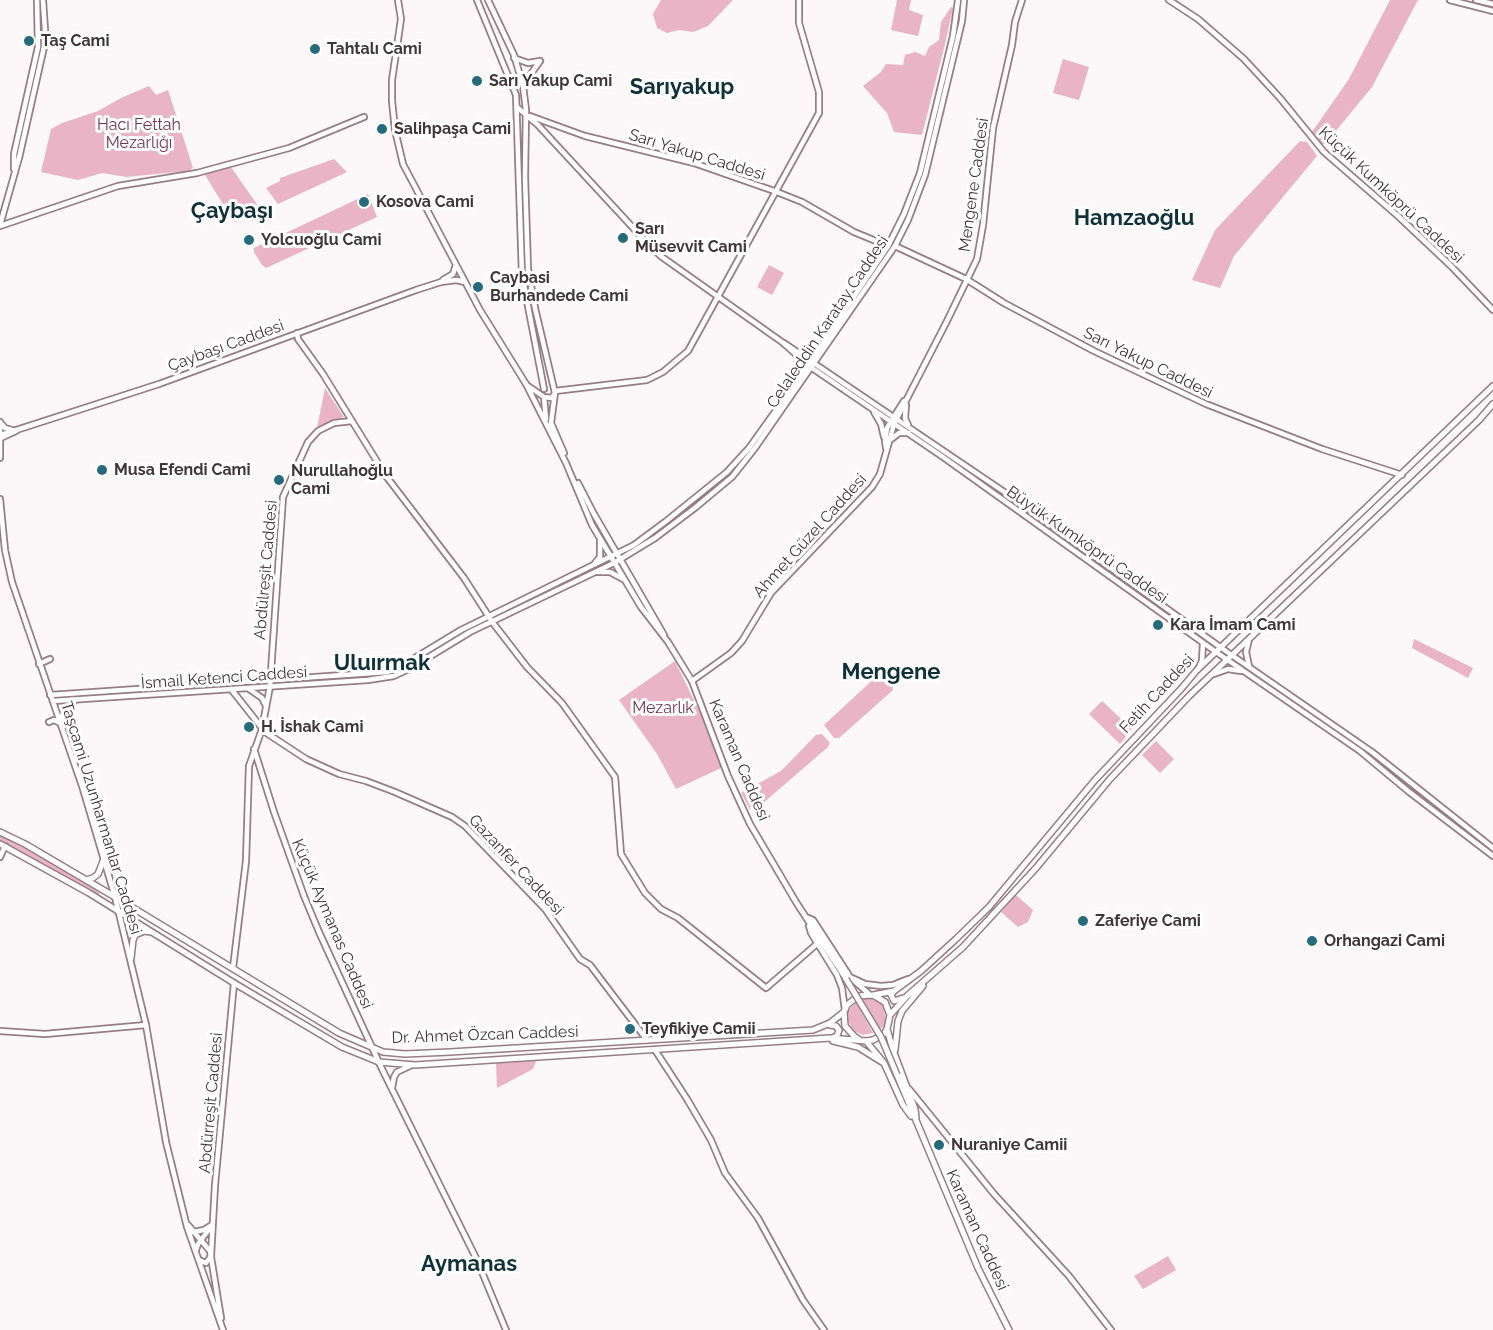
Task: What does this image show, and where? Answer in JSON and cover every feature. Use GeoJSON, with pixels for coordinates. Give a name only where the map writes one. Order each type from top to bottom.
{"type":"FeatureCollection","features":[{"type":"Feature","properties":{"kind":"main road","name":"Fetih Caddesi"},"geometry":{"type":"LineString","coordinates":[[871,994],[894,991],[913,977],[989,907],[1095,780],[1197,670],[1493,386]]}},
{"type":"Feature","properties":{"kind":"main road","name":"Fetih Caddesi"},"geometry":{"type":"LineString","coordinates":[[890,1015],[907,996],[963,947],[1014,893],[1110,779],[1207,679],[1493,404]]}},
{"type":"Feature","properties":{"kind":"main road","name":"Dr. Ahmet Özcan Caddesi"},"geometry":{"type":"LineString","coordinates":[[0,832],[86,879],[339,1033],[383,1052],[405,1054],[813,1030],[826,1025],[845,1011]]}},
{"type":"Feature","properties":{"kind":"main road","name":"Dr. Ahmet Özcan Caddesi"},"geometry":{"type":"LineString","coordinates":[[2,845],[119,912],[342,1047],[379,1062],[415,1065],[830,1038],[863,1040]]}},
{"type":"Feature","properties":{"kind":"main road"},"geometry":{"type":"LineString","coordinates":[[86,879],[99,874],[104,860]]}},
{"type":"Feature","properties":{"kind":"main road"},"geometry":{"type":"LineString","coordinates":[[131,958],[135,935],[144,932],[153,933]]}},
{"type":"Feature","properties":{"kind":"main road"},"geometry":{"type":"LineString","coordinates":[[894,1054],[898,1021],[902,1011],[929,976]]}},
{"type":"Feature","properties":{"kind":"main road","name":"Karaman Caddesi"},"geometry":{"type":"LineString","coordinates":[[848,978],[881,1037],[978,1268],[1009,1330]]}},
{"type":"Feature","properties":{"kind":"main road"},"geometry":{"type":"LineString","coordinates":[[894,991],[891,994],[894,1001],[907,996]]}},
{"type":"Feature","properties":{"kind":"main road"},"geometry":{"type":"LineString","coordinates":[[871,994],[885,1002],[890,1015],[887,1029],[915,1109],[916,1123],[903,1105],[884,1063],[863,1040],[854,1036],[845,1026],[845,1011],[852,999],[858,996],[871,994]]}},
{"type":"Feature","properties":{"kind":"main road"},"geometry":{"type":"LineString","coordinates":[[826,1025],[834,1024],[838,1028],[838,1035],[830,1038]]}},
{"type":"Feature","properties":{"kind":"main road"},"geometry":{"type":"LineString","coordinates":[[863,1040],[879,1038],[887,1029]]}},
{"type":"Feature","properties":{"kind":"main road"},"geometry":{"type":"LineString","coordinates":[[823,1039],[858,1047],[884,1063]]}},
{"type":"Feature","properties":{"kind":"street"},"geometry":{"type":"LineString","coordinates":[[14,172],[14,154],[38,47],[37,0]]}},
{"type":"Feature","properties":{"kind":"street"},"geometry":{"type":"LineString","coordinates":[[0,226],[14,172],[20,158],[44,46],[46,34],[43,0]]}},
{"type":"Feature","properties":{"kind":"street"},"geometry":{"type":"LineString","coordinates":[[398,0],[401,19],[392,80],[395,130],[403,165],[456,264],[453,274],[441,282]]}},
{"type":"Feature","properties":{"kind":"street","name":"Karaman Caddesi"},"geometry":{"type":"LineString","coordinates":[[477,0],[516,95],[522,275],[544,389],[547,425]]}},
{"type":"Feature","properties":{"kind":"street","name":"Karaman Caddesi"},"geometry":{"type":"LineString","coordinates":[[488,0],[514,58],[523,85],[526,114],[525,177],[528,269],[554,391],[552,426],[594,514],[668,642]]}},
{"type":"Feature","properties":{"kind":"street"},"geometry":{"type":"LineString","coordinates":[[544,389],[548,386],[554,391],[647,380],[663,372],[688,351],[819,113],[817,84],[799,23],[799,0]]}},
{"type":"Feature","properties":{"kind":"street","name":"Celaleddin Karatay Caddesi"},"geometry":{"type":"LineString","coordinates":[[812,364],[888,246],[904,214],[920,173],[953,36],[958,0]]}},
{"type":"Feature","properties":{"kind":"street","name":"Celaleddin Karatay Caddesi"},"geometry":{"type":"LineString","coordinates":[[618,556],[655,538],[732,477],[896,246],[925,175],[962,21],[964,0]]}},
{"type":"Feature","properties":{"kind":"street","name":"Mengene Caddesi"},"geometry":{"type":"LineString","coordinates":[[908,396],[977,259],[993,128],[1015,22],[1022,0]]}},
{"type":"Feature","properties":{"kind":"street","name":"Küçük Kumköprü Caddesi"},"geometry":{"type":"LineString","coordinates":[[1169,0],[1198,19],[1244,59],[1280,98],[1324,152],[1398,216],[1493,310]]}},
{"type":"Feature","properties":{"kind":"street"},"geometry":{"type":"LineString","coordinates":[[1450,0],[1493,11]]}},
{"type":"Feature","properties":{"kind":"street"},"geometry":{"type":"LineString","coordinates":[[1476,0],[1493,4]]}},
{"type":"Feature","properties":{"kind":"street"},"geometry":{"type":"LineString","coordinates":[[514,58],[528,63],[540,61],[523,85]]}},
{"type":"Feature","properties":{"kind":"street","name":"Büyük Kumköprü Caddesi"},"geometry":{"type":"LineString","coordinates":[[518,108],[662,257],[720,295],[873,410],[909,426],[1022,504],[1229,657],[1372,752],[1493,848]]}},
{"type":"Feature","properties":{"kind":"street","name":"Sarı Yakup Caddesi"},"geometry":{"type":"LineString","coordinates":[[526,114],[585,136],[694,164],[777,192],[802,202],[844,227],[888,246]]}},
{"type":"Feature","properties":{"kind":"street"},"geometry":{"type":"LineString","coordinates":[[0,226],[118,186],[197,173],[289,148],[364,117]]}},
{"type":"Feature","properties":{"kind":"street","name":"Sarı Yakup Caddesi"},"geometry":{"type":"LineString","coordinates":[[896,246],[966,279],[1004,303],[1094,351],[1206,405],[1322,449],[1402,475]]}},
{"type":"Feature","properties":{"kind":"street","name":"Karaman Caddesi"},"geometry":{"type":"LineString","coordinates":[[456,264],[526,384],[599,538],[692,681],[728,776],[750,824],[806,917],[848,978],[871,994]]}},
{"type":"Feature","properties":{"kind":"street"},"geometry":{"type":"LineString","coordinates":[[441,282],[456,280],[465,282]]}},
{"type":"Feature","properties":{"kind":"street","name":"Çaybaşı Caddesi"},"geometry":{"type":"LineString","coordinates":[[1,442],[15,429],[159,384],[348,313],[441,282]]}},
{"type":"Feature","properties":{"kind":"street"},"geometry":{"type":"LineString","coordinates":[[297,333],[298,339],[323,374],[386,476],[464,578],[527,667],[562,703],[615,777],[621,854],[645,893],[661,909],[678,918],[766,988],[818,943]]}},
{"type":"Feature","properties":{"kind":"street","name":"Büyük Kumköprü Caddesi"},"geometry":{"type":"LineString","coordinates":[[812,364],[884,410],[911,435],[1203,643],[1218,649]]}},
{"type":"Feature","properties":{"kind":"street"},"geometry":{"type":"LineString","coordinates":[[526,384],[544,397],[552,398],[554,391]]}},
{"type":"Feature","properties":{"kind":"street"},"geometry":{"type":"LineString","coordinates":[[884,410],[889,411],[899,406],[908,396]]}},
{"type":"Feature","properties":{"kind":"street"},"geometry":{"type":"LineString","coordinates":[[894,420],[908,396]]}},
{"type":"Feature","properties":{"kind":"street"},"geometry":{"type":"LineString","coordinates":[[908,396],[904,418],[909,426]]}},
{"type":"Feature","properties":{"kind":"street"},"geometry":{"type":"LineString","coordinates":[[887,440],[899,406]]}},
{"type":"Feature","properties":{"kind":"street"},"geometry":{"type":"LineString","coordinates":[[873,410],[887,440]]}},
{"type":"Feature","properties":{"kind":"street","name":"Abdülreşit Caddesi"},"geometry":{"type":"LineString","coordinates":[[233,968],[246,861],[249,766],[262,729],[270,683],[283,497],[308,442],[318,431],[334,423],[352,421]]}},
{"type":"Feature","properties":{"kind":"street"},"geometry":{"type":"LineString","coordinates":[[0,422],[5,428],[15,429]]}},
{"type":"Feature","properties":{"kind":"street"},"geometry":{"type":"LineString","coordinates":[[0,422],[0,458]]}},
{"type":"Feature","properties":{"kind":"street"},"geometry":{"type":"LineString","coordinates":[[887,440],[906,432],[911,435]]}},
{"type":"Feature","properties":{"kind":"street","name":"Ahmet Güzel Caddesi"},"geometry":{"type":"LineString","coordinates":[[692,681],[731,653],[742,641],[771,593],[872,487],[882,468],[887,440]]}},
{"type":"Feature","properties":{"kind":"street","name":"Taşcami Uzunharmanlar Caddesi"},"geometry":{"type":"LineString","coordinates":[[0,499],[2,551],[104,860],[131,958],[146,1025],[164,1137],[195,1251]]}},
{"type":"Feature","properties":{"kind":"street"},"geometry":{"type":"LineString","coordinates":[[593,565],[600,557],[599,538]]}},
{"type":"Feature","properties":{"kind":"street","name":"İsmail Ketenci Caddesi"},"geometry":{"type":"LineString","coordinates":[[52,701],[243,688],[270,683],[388,672],[461,630],[593,565],[618,556]]}},
{"type":"Feature","properties":{"kind":"street","name":"İsmail Ketenci Caddesi"},"geometry":{"type":"LineString","coordinates":[[50,695],[368,680],[394,676],[457,639],[614,563],[618,556]]}},
{"type":"Feature","properties":{"kind":"street"},"geometry":{"type":"LineString","coordinates":[[592,573],[610,572],[626,581]]}},
{"type":"Feature","properties":{"kind":"street"},"geometry":{"type":"LineString","coordinates":[[1207,679],[1228,669],[1248,670],[1246,652],[1250,636]]}},
{"type":"Feature","properties":{"kind":"street"},"geometry":{"type":"LineString","coordinates":[[1197,670],[1202,661],[1203,643]]}},
{"type":"Feature","properties":{"kind":"street"},"geometry":{"type":"LineString","coordinates":[[28,654],[34,651]]}},
{"type":"Feature","properties":{"kind":"street"},"geometry":{"type":"LineString","coordinates":[[39,664],[50,658]]}},
{"type":"Feature","properties":{"kind":"street","name":"Büyük Kumköprü Caddesi"},"geometry":{"type":"LineString","coordinates":[[1248,670],[1360,751],[1493,856]]}},
{"type":"Feature","properties":{"kind":"street"},"geometry":{"type":"LineString","coordinates":[[243,688],[258,694],[266,706]]}},
{"type":"Feature","properties":{"kind":"street","name":"Gazanfer Caddesi"},"geometry":{"type":"LineString","coordinates":[[231,689],[262,729],[306,759],[339,774],[396,792],[452,817],[465,826],[545,909],[580,959],[590,965],[647,1040]]}},
{"type":"Feature","properties":{"kind":"street"},"geometry":{"type":"LineString","coordinates":[[50,722],[54,720],[60,725],[64,708],[78,698]]}},
{"type":"Feature","properties":{"kind":"street","name":"Küçük Aymanas Caddesi"},"geometry":{"type":"LineString","coordinates":[[254,749],[304,896],[379,1062],[477,1260],[506,1330]]}},
{"type":"Feature","properties":{"kind":"street"},"geometry":{"type":"LineString","coordinates":[[0,857],[2,845]]}},
{"type":"Feature","properties":{"kind":"street","name":"Karaman Caddesi"},"geometry":{"type":"LineString","coordinates":[[806,917],[811,933],[840,982],[845,1011]]}},
{"type":"Feature","properties":{"kind":"street"},"geometry":{"type":"LineString","coordinates":[[848,978],[865,984],[881,986],[893,985],[913,977]]}},
{"type":"Feature","properties":{"kind":"street","name":"Abdürreşit Caddesi"},"geometry":{"type":"LineString","coordinates":[[221,1324],[211,1256],[212,1225],[234,983]]}},
{"type":"Feature","properties":{"kind":"street"},"geometry":{"type":"LineString","coordinates":[[0,1031],[45,1034],[146,1025]]}},
{"type":"Feature","properties":{"kind":"street"},"geometry":{"type":"LineString","coordinates":[[655,1050],[711,1140],[724,1173],[758,1218],[802,1300],[824,1330]]}},
{"type":"Feature","properties":{"kind":"street"},"geometry":{"type":"LineString","coordinates":[[393,1088],[397,1072],[415,1065]]}},
{"type":"Feature","properties":{"kind":"street"},"geometry":{"type":"LineString","coordinates":[[906,1084],[988,1186],[1070,1276],[1111,1330]]}},
{"type":"Feature","properties":{"kind":"street","name":"Taşcami Uzunharmanlar Caddesi"},"geometry":{"type":"LineString","coordinates":[[185,1218],[193,1232],[209,1248],[211,1256]]}},
{"type":"Feature","properties":{"kind":"street"},"geometry":{"type":"LineString","coordinates":[[193,1232],[204,1230],[212,1225]]}},
{"type":"Feature","properties":{"kind":"street"},"geometry":{"type":"LineString","coordinates":[[195,1251],[212,1225]]}},
{"type":"Feature","properties":{"kind":"street","name":"Abdürreşit Caddesi"},"geometry":{"type":"LineString","coordinates":[[195,1251],[223,1330]]}},
{"type":"Feature","properties":{"kind":"street"},"geometry":{"type":"LineString","coordinates":[[198,1258],[202,1263],[206,1263],[211,1256]]}},
{"type":"Feature","properties":{"kind":"green space"},"geometry":{"type":"Polygon","coordinates":[[[661,0],[733,0],[708,26],[693,32],[679,30],[667,33],[657,28],[653,14],[661,0]]]}},
{"type":"Feature","properties":{"kind":"green space"},"geometry":{"type":"Polygon","coordinates":[[[897,0],[911,0],[909,10],[923,15],[918,36],[891,30],[897,0]]]}},
{"type":"Feature","properties":{"kind":"green space"},"geometry":{"type":"Polygon","coordinates":[[[1390,0],[1418,0],[1372,87],[1325,144],[1322,144],[1312,132],[1349,79],[1390,0]]]}},
{"type":"Feature","properties":{"kind":"green space"},"geometry":{"type":"Polygon","coordinates":[[[951,7],[953,8],[945,44],[922,135],[894,132],[887,113],[863,86],[881,72],[886,64],[903,65],[905,55],[915,52],[925,56],[929,47],[939,40],[941,22],[951,7]]]}},
{"type":"Feature","properties":{"kind":"green space"},"geometry":{"type":"Polygon","coordinates":[[[1063,59],[1089,67],[1079,100],[1053,93],[1063,59]]]}},
{"type":"Feature","properties":{"kind":"green space","name":"Hacı Fettah Mezarlığı"},"geometry":{"type":"Polygon","coordinates":[[[149,86],[156,95],[168,90],[193,168],[188,171],[126,177],[102,173],[78,180],[41,172],[51,129],[98,111],[149,86]]]}},
{"type":"Feature","properties":{"kind":"green space"},"geometry":{"type":"Polygon","coordinates":[[[1300,141],[1307,142],[1317,156],[1234,256],[1220,288],[1192,280],[1215,230],[1300,141]]]}},
{"type":"Feature","properties":{"kind":"green space"},"geometry":{"type":"Polygon","coordinates":[[[334,159],[347,172],[278,204],[266,188],[280,181],[280,178],[334,159]]]}},
{"type":"Feature","properties":{"kind":"green space"},"geometry":{"type":"Polygon","coordinates":[[[231,167],[263,213],[251,219],[234,222],[205,175],[211,171],[231,167]]]}},
{"type":"Feature","properties":{"kind":"green space"},"geometry":{"type":"Polygon","coordinates":[[[368,194],[377,217],[266,268],[254,252],[254,248],[368,194]]]}},
{"type":"Feature","properties":{"kind":"green space"},"geometry":{"type":"Polygon","coordinates":[[[769,265],[784,273],[772,295],[757,287],[769,265]]]}},
{"type":"Feature","properties":{"kind":"green space"},"geometry":{"type":"Polygon","coordinates":[[[325,388],[344,417],[331,421],[318,429],[317,428],[325,388]]]}},
{"type":"Feature","properties":{"kind":"green space"},"geometry":{"type":"Polygon","coordinates":[[[1414,639],[1473,668],[1468,678],[1412,648],[1414,639]]]}},
{"type":"Feature","properties":{"kind":"green space","name":"Mezarlık"},"geometry":{"type":"Polygon","coordinates":[[[675,661],[702,717],[721,768],[676,789],[657,754],[619,700],[675,661]]]}},
{"type":"Feature","properties":{"kind":"green space"},"geometry":{"type":"Polygon","coordinates":[[[878,675],[892,685],[893,690],[839,738],[834,738],[824,725],[878,675]]]}},
{"type":"Feature","properties":{"kind":"green space"},"geometry":{"type":"Polygon","coordinates":[[[1102,701],[1132,729],[1120,744],[1089,714],[1102,701]]]}},
{"type":"Feature","properties":{"kind":"green space"},"geometry":{"type":"Polygon","coordinates":[[[822,734],[830,743],[828,747],[755,810],[750,809],[741,793],[781,771],[816,735],[822,734]]]}},
{"type":"Feature","properties":{"kind":"green space"},"geometry":{"type":"Polygon","coordinates":[[[1156,741],[1174,759],[1160,773],[1142,755],[1156,741]]]}},
{"type":"Feature","properties":{"kind":"green space"},"geometry":{"type":"Polygon","coordinates":[[[0,834],[75,876],[100,893],[98,896],[0,841],[0,834]]]}},
{"type":"Feature","properties":{"kind":"green space"},"geometry":{"type":"Polygon","coordinates":[[[1016,895],[1033,910],[1028,922],[1018,927],[1001,912],[1016,895]]]}},
{"type":"Feature","properties":{"kind":"green space"},"geometry":{"type":"Polygon","coordinates":[[[862,998],[871,998],[882,1004],[886,1018],[884,1026],[879,1030],[862,998]]]}},
{"type":"Feature","properties":{"kind":"green space"},"geometry":{"type":"Polygon","coordinates":[[[856,1002],[873,1033],[863,1035],[854,1031],[850,1025],[847,1019],[848,1011],[856,1002]]]}},
{"type":"Feature","properties":{"kind":"green space"},"geometry":{"type":"Polygon","coordinates":[[[536,1061],[533,1069],[497,1088],[496,1063],[536,1061]]]}},
{"type":"Feature","properties":{"kind":"green space"},"geometry":{"type":"Polygon","coordinates":[[[1168,1256],[1176,1270],[1143,1289],[1134,1276],[1168,1256]]]}},
{"type":"Feature","properties":{"kind":"place","name":"Taş Cami"},"geometry":{"type":"Point","coordinates":[29,41]}},
{"type":"Feature","properties":{"kind":"place","name":"Tahtalı Cami"},"geometry":{"type":"Point","coordinates":[315,49]}},
{"type":"Feature","properties":{"kind":"place","name":"Sarı Yakup Cami"},"geometry":{"type":"Point","coordinates":[477,81]}},
{"type":"Feature","properties":{"kind":"place","name":"Salihpaşa Cami"},"geometry":{"type":"Point","coordinates":[382,129]}},
{"type":"Feature","properties":{"kind":"place","name":"Kosova Cami"},"geometry":{"type":"Point","coordinates":[364,202]}},
{"type":"Feature","properties":{"kind":"place","name":"Sarı Müsevvit Cami"},"geometry":{"type":"Point","coordinates":[623,238]}},
{"type":"Feature","properties":{"kind":"place","name":"Yolcuoğlu Cami"},"geometry":{"type":"Point","coordinates":[249,240]}},
{"type":"Feature","properties":{"kind":"place","name":"Caybasi Burhandede Cami"},"geometry":{"type":"Point","coordinates":[478,287]}},
{"type":"Feature","properties":{"kind":"place","name":"Musa Efendi Cami"},"geometry":{"type":"Point","coordinates":[102,470]}},
{"type":"Feature","properties":{"kind":"place","name":"Nurullahoğlu Cami"},"geometry":{"type":"Point","coordinates":[279,480]}},
{"type":"Feature","properties":{"kind":"place","name":"Kara İmam Cami"},"geometry":{"type":"Point","coordinates":[1158,625]}},
{"type":"Feature","properties":{"kind":"place","name":"H. İshak Cami"},"geometry":{"type":"Point","coordinates":[249,727]}},
{"type":"Feature","properties":{"kind":"place","name":"Zaferiye Cami"},"geometry":{"type":"Point","coordinates":[1083,921]}},
{"type":"Feature","properties":{"kind":"place","name":"Orhangazi Cami"},"geometry":{"type":"Point","coordinates":[1312,941]}},
{"type":"Feature","properties":{"kind":"place","name":"Teyfikiye Camii"},"geometry":{"type":"Point","coordinates":[630,1029]}},
{"type":"Feature","properties":{"kind":"place","name":"Nuraniye Camii"},"geometry":{"type":"Point","coordinates":[939,1145]}},
{"type":"Feature","properties":{"kind":"district","name":"Sarıyakup"},"geometry":{"type":"Point","coordinates":[682,87]}},
{"type":"Feature","properties":{"kind":"district","name":"Çaybaşı"},"geometry":{"type":"Point","coordinates":[232,211]}},
{"type":"Feature","properties":{"kind":"district","name":"Hamzaoğlu"},"geometry":{"type":"Point","coordinates":[1134,218]}},
{"type":"Feature","properties":{"kind":"district","name":"Uluırmak"},"geometry":{"type":"Point","coordinates":[382,663]}},
{"type":"Feature","properties":{"kind":"district","name":"Mengene"},"geometry":{"type":"Point","coordinates":[891,672]}},
{"type":"Feature","properties":{"kind":"district","name":"Aymanas"},"geometry":{"type":"Point","coordinates":[469,1264]}}]}
